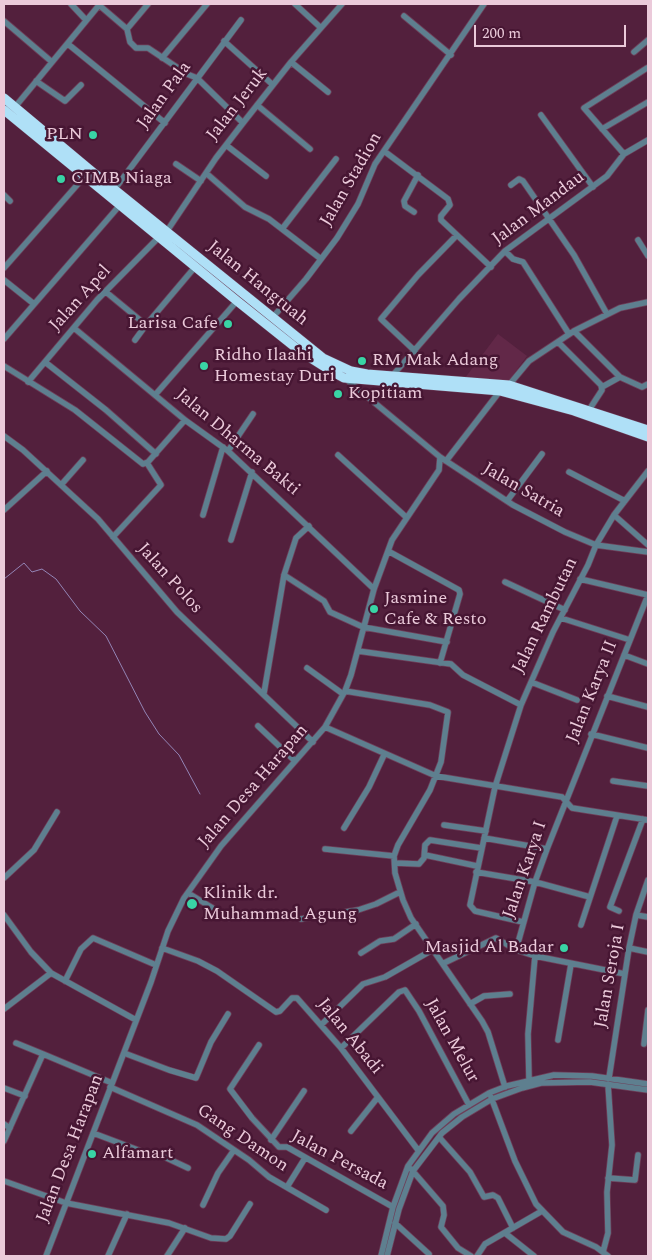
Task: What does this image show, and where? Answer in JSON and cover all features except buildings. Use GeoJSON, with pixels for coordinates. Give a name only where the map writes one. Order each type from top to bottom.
{"type":"FeatureCollection","features":[{"type":"Feature","properties":{"kind":"highway","name":"Jalan Hangtuah"},"geometry":{"type":"LineString","coordinates":[[4,98],[114,190],[323,358],[351,371],[509,385],[589,410],[648,437]]}},
{"type":"Feature","properties":{"kind":"highway","name":"Jalan Hangtuah"},"geometry":{"type":"LineString","coordinates":[[4,110],[236,301],[318,364],[344,378],[500,391],[633,429],[648,430]]}},
{"type":"Feature","properties":{"kind":"street"},"geometry":{"type":"LineString","coordinates":[[72,4],[86,20]]}},
{"type":"Feature","properties":{"kind":"street"},"geometry":{"type":"LineString","coordinates":[[15,107],[100,4],[127,29],[130,42],[136,48],[148,48],[197,78],[243,123]]}},
{"type":"Feature","properties":{"kind":"street"},"geometry":{"type":"LineString","coordinates":[[127,29],[148,4]]}},
{"type":"Feature","properties":{"kind":"street"},"geometry":{"type":"LineString","coordinates":[[162,58],[207,4]]}},
{"type":"Feature","properties":{"kind":"street"},"geometry":{"type":"LineString","coordinates":[[295,4],[320,27]]}},
{"type":"Feature","properties":{"kind":"street","name":"Jalan Jeruk"},"geometry":{"type":"LineString","coordinates":[[167,231],[243,123],[320,27],[342,4]]}},
{"type":"Feature","properties":{"kind":"street","name":"Jalan Stadion"},"geometry":{"type":"LineString","coordinates":[[273,316],[321,259],[348,221],[375,164],[451,55],[483,4]]}},
{"type":"Feature","properties":{"kind":"street"},"geometry":{"type":"LineString","coordinates":[[404,16],[451,55]]}},
{"type":"Feature","properties":{"kind":"street","name":"Jalan Pala"},"geometry":{"type":"LineString","coordinates":[[114,190],[241,20]]}},
{"type":"Feature","properties":{"kind":"street"},"geometry":{"type":"LineString","coordinates":[[4,21],[52,62]]}},
{"type":"Feature","properties":{"kind":"street"},"geometry":{"type":"LineString","coordinates":[[634,52],[648,40]]}},
{"type":"Feature","properties":{"kind":"street"},"geometry":{"type":"LineString","coordinates":[[224,41],[273,85]]}},
{"type":"Feature","properties":{"kind":"street"},"geometry":{"type":"LineString","coordinates":[[68,44],[164,124]]}},
{"type":"Feature","properties":{"kind":"street"},"geometry":{"type":"LineString","coordinates":[[291,62],[328,92]]}},
{"type":"Feature","properties":{"kind":"street"},"geometry":{"type":"LineString","coordinates":[[624,154],[586,112],[585,106],[648,69]]}},
{"type":"Feature","properties":{"kind":"street"},"geometry":{"type":"LineString","coordinates":[[36,82],[65,101],[81,85]]}},
{"type":"Feature","properties":{"kind":"street"},"geometry":{"type":"LineString","coordinates":[[602,129],[648,102]]}},
{"type":"Feature","properties":{"kind":"street"},"geometry":{"type":"LineString","coordinates":[[258,105],[310,149]]}},
{"type":"Feature","properties":{"kind":"street"},"geometry":{"type":"LineString","coordinates":[[541,114],[593,187]]}},
{"type":"Feature","properties":{"kind":"street","name":"Jalan Mandau"},"geometry":{"type":"LineString","coordinates":[[393,375],[459,299],[505,251],[607,176],[624,154],[648,140]]}},
{"type":"Feature","properties":{"kind":"street"},"geometry":{"type":"LineString","coordinates":[[226,146],[266,176]]}},
{"type":"Feature","properties":{"kind":"street"},"geometry":{"type":"LineString","coordinates":[[384,151],[449,200],[450,205],[440,219],[491,267]]}},
{"type":"Feature","properties":{"kind":"street"},"geometry":{"type":"LineString","coordinates":[[282,229],[336,159]]}},
{"type":"Feature","properties":{"kind":"street"},"geometry":{"type":"LineString","coordinates":[[176,164],[201,182]]}},
{"type":"Feature","properties":{"kind":"street"},"geometry":{"type":"LineString","coordinates":[[206,173],[245,206],[269,219],[321,259]]}},
{"type":"Feature","properties":{"kind":"street"},"geometry":{"type":"LineString","coordinates":[[4,268],[84,176]]}},
{"type":"Feature","properties":{"kind":"street"},"geometry":{"type":"LineString","coordinates":[[414,212],[405,206],[404,201],[418,176]]}},
{"type":"Feature","properties":{"kind":"street"},"geometry":{"type":"LineString","coordinates":[[510,185],[522,180],[574,255],[607,314]]}},
{"type":"Feature","properties":{"kind":"street"},"geometry":{"type":"LineString","coordinates":[[4,195],[10,201]]}},
{"type":"Feature","properties":{"kind":"street"},"geometry":{"type":"LineString","coordinates":[[4,339],[120,205]]}},
{"type":"Feature","properties":{"kind":"street"},"geometry":{"type":"LineString","coordinates":[[415,351],[383,323],[381,319],[418,275],[456,236]]}},
{"type":"Feature","properties":{"kind":"street","name":"Jalan Apel"},"geometry":{"type":"LineString","coordinates":[[28,382],[106,292],[159,237]]}},
{"type":"Feature","properties":{"kind":"street"},"geometry":{"type":"LineString","coordinates":[[638,240],[648,256]]}},
{"type":"Feature","properties":{"kind":"street"},"geometry":{"type":"LineString","coordinates":[[505,251],[513,259],[523,262],[572,333],[620,377],[642,386],[648,384]]}},
{"type":"Feature","properties":{"kind":"street"},"geometry":{"type":"LineString","coordinates":[[135,340],[195,267]]}},
{"type":"Feature","properties":{"kind":"street"},"geometry":{"type":"LineString","coordinates":[[4,280],[34,304]]}},
{"type":"Feature","properties":{"kind":"street"},"geometry":{"type":"LineString","coordinates":[[106,292],[146,326]]}},
{"type":"Feature","properties":{"kind":"street"},"geometry":{"type":"LineString","coordinates":[[155,395],[236,301]]}},
{"type":"Feature","properties":{"kind":"street"},"geometry":{"type":"LineString","coordinates":[[509,385],[529,361],[572,333],[607,314],[631,304],[648,302]]}},
{"type":"Feature","properties":{"kind":"street","name":"Jalan Dharma Bakti"},"geometry":{"type":"LineString","coordinates":[[74,328],[185,420],[225,449],[252,472],[374,589]]}},
{"type":"Feature","properties":{"kind":"street"},"geometry":{"type":"LineString","coordinates":[[558,342],[602,387]]}},
{"type":"Feature","properties":{"kind":"street"},"geometry":{"type":"LineString","coordinates":[[45,362],[106,410],[156,454]]}},
{"type":"Feature","properties":{"kind":"street"},"geometry":{"type":"LineString","coordinates":[[4,366],[87,419],[141,463],[146,463],[156,454],[185,420]]}},
{"type":"Feature","properties":{"kind":"street"},"geometry":{"type":"LineString","coordinates":[[589,410],[602,387],[620,377]]}},
{"type":"Feature","properties":{"kind":"street"},"geometry":{"type":"LineString","coordinates":[[344,378],[440,457]]}},
{"type":"Feature","properties":{"kind":"street"},"geometry":{"type":"LineString","coordinates":[[446,461],[500,391]]}},
{"type":"Feature","properties":{"kind":"street"},"geometry":{"type":"LineString","coordinates":[[203,515],[225,449],[253,414]]}},
{"type":"Feature","properties":{"kind":"street","name":"Jalan Polos"},"geometry":{"type":"LineString","coordinates":[[4,436],[47,471],[98,519],[177,612],[313,742]]}},
{"type":"Feature","properties":{"kind":"street"},"geometry":{"type":"LineString","coordinates":[[507,502],[542,454]]}},
{"type":"Feature","properties":{"kind":"street"},"geometry":{"type":"LineString","coordinates":[[338,455],[406,517]]}},
{"type":"Feature","properties":{"kind":"street","name":"Jalan Satria"},"geometry":{"type":"LineString","coordinates":[[440,457],[507,502],[596,545],[648,552]]}},
{"type":"Feature","properties":{"kind":"street","name":"Jalan Desa Harapan"},"geometry":{"type":"LineString","coordinates":[[46,1256],[175,916],[188,893],[220,846],[325,727],[344,692],[358,651],[374,589],[388,551],[406,517],[437,475],[440,457]]}},
{"type":"Feature","properties":{"kind":"street"},"geometry":{"type":"LineString","coordinates":[[61,484],[83,460]]}},
{"type":"Feature","properties":{"kind":"street"},"geometry":{"type":"LineString","coordinates":[[113,538],[161,486],[146,463]]}},
{"type":"Feature","properties":{"kind":"street"},"geometry":{"type":"LineString","coordinates":[[4,510],[47,471]]}},
{"type":"Feature","properties":{"kind":"street"},"geometry":{"type":"LineString","coordinates":[[231,540],[252,472]]}},
{"type":"Feature","properties":{"kind":"street"},"geometry":{"type":"LineString","coordinates":[[569,472],[625,501]]}},
{"type":"Feature","properties":{"kind":"street","name":"Jalan Rambutan"},"geometry":{"type":"LineString","coordinates":[[523,922],[471,908],[470,905],[495,787],[521,705],[596,545],[614,515],[647,476]]}},
{"type":"Feature","properties":{"kind":"street"},"geometry":{"type":"LineString","coordinates":[[614,515],[648,545]]}},
{"type":"Feature","properties":{"kind":"street"},"geometry":{"type":"LineString","coordinates":[[264,694],[284,575],[296,538],[310,526]]}},
{"type":"Feature","properties":{"kind":"street"},"geometry":{"type":"LineString","coordinates":[[388,551],[460,590],[440,663]]}},
{"type":"Feature","properties":{"kind":"street"},"geometry":{"type":"LineString","coordinates":[[284,575],[324,601],[332,614],[363,627],[447,642]]}},
{"type":"Feature","properties":{"kind":"street"},"geometry":{"type":"LineString","coordinates":[[580,579],[648,595]]}},
{"type":"Feature","properties":{"kind":"street"},"geometry":{"type":"LineString","coordinates":[[505,582],[565,610]]}},
{"type":"Feature","properties":{"kind":"street","name":"Jalan Karya II"},"geometry":{"type":"LineString","coordinates":[[563,799],[648,595]]}},
{"type":"Feature","properties":{"kind":"street"},"geometry":{"type":"LineString","coordinates":[[561,618],[630,640]]}},
{"type":"Feature","properties":{"kind":"street"},"geometry":{"type":"LineString","coordinates":[[358,651],[453,665],[463,675],[521,705]]}},
{"type":"Feature","properties":{"kind":"street"},"geometry":{"type":"LineString","coordinates":[[624,655],[648,664]]}},
{"type":"Feature","properties":{"kind":"street"},"geometry":{"type":"LineString","coordinates":[[307,668],[344,692],[446,710],[448,714],[443,752],[436,776],[394,856],[395,863],[400,892],[416,924],[444,963],[488,1032],[504,1087]]}},
{"type":"Feature","properties":{"kind":"street"},"geometry":{"type":"LineString","coordinates":[[531,682],[577,700]]}},
{"type":"Feature","properties":{"kind":"street"},"geometry":{"type":"LineString","coordinates":[[607,696],[648,708]]}},
{"type":"Feature","properties":{"kind":"street"},"geometry":{"type":"LineString","coordinates":[[258,726],[295,761]]}},
{"type":"Feature","properties":{"kind":"street"},"geometry":{"type":"LineString","coordinates":[[325,727],[384,755],[436,776],[563,799],[572,808],[645,819],[610,907],[618,911]]}},
{"type":"Feature","properties":{"kind":"street"},"geometry":{"type":"LineString","coordinates":[[591,734],[648,748]]}},
{"type":"Feature","properties":{"kind":"street"},"geometry":{"type":"LineString","coordinates":[[344,828],[369,787],[384,755]]}},
{"type":"Feature","properties":{"kind":"street"},"geometry":{"type":"LineString","coordinates":[[613,781],[648,786]]}},
{"type":"Feature","properties":{"kind":"street","name":"Jalan Karya I"},"geometry":{"type":"LineString","coordinates":[[516,950],[535,882],[563,799]]}},
{"type":"Feature","properties":{"kind":"street"},"geometry":{"type":"LineString","coordinates":[[4,878],[34,850],[56,812]]}},
{"type":"Feature","properties":{"kind":"street"},"geometry":{"type":"LineString","coordinates":[[581,925],[617,816]]}},
{"type":"Feature","properties":{"kind":"street"},"geometry":{"type":"LineString","coordinates":[[444,825],[486,831]]}},
{"type":"Feature","properties":{"kind":"street"},"geometry":{"type":"LineString","coordinates":[[484,838],[547,849]]}},
{"type":"Feature","properties":{"kind":"street"},"geometry":{"type":"LineString","coordinates":[[395,863],[418,864],[424,855],[425,845],[430,840],[481,848]]}},
{"type":"Feature","properties":{"kind":"street"},"geometry":{"type":"LineString","coordinates":[[325,849],[394,856]]}},
{"type":"Feature","properties":{"kind":"street"},"geometry":{"type":"LineString","coordinates":[[424,855],[590,897]]}},
{"type":"Feature","properties":{"kind":"street","name":"Jalan Seroja I"},"geometry":{"type":"LineString","coordinates":[[605,1254],[608,1233],[608,1178],[612,1123],[609,1081],[629,948],[636,914],[648,880]]}},
{"type":"Feature","properties":{"kind":"street"},"geometry":{"type":"LineString","coordinates":[[301,918],[358,910],[376,904],[400,892]]}},
{"type":"Feature","properties":{"kind":"street"},"geometry":{"type":"LineString","coordinates":[[188,893],[229,918]]}},
{"type":"Feature","properties":{"kind":"street"},"geometry":{"type":"LineString","coordinates":[[636,914],[648,917]]}},
{"type":"Feature","properties":{"kind":"street"},"geometry":{"type":"LineString","coordinates":[[4,915],[31,952],[51,973],[136,1020]]}},
{"type":"Feature","properties":{"kind":"street"},"geometry":{"type":"LineString","coordinates":[[361,953],[380,940],[394,939],[416,924]]}},
{"type":"Feature","properties":{"kind":"street"},"geometry":{"type":"LineString","coordinates":[[65,980],[81,948],[93,938],[156,965]]}},
{"type":"Feature","properties":{"kind":"street"},"geometry":{"type":"LineString","coordinates":[[444,963],[493,938],[516,950],[534,956],[626,974]]}},
{"type":"Feature","properties":{"kind":"street","name":"Jalan Abadi"},"geometry":{"type":"LineString","coordinates":[[162,948],[217,970],[277,1012],[292,998],[297,998],[341,1048],[418,1150]]}},
{"type":"Feature","properties":{"kind":"street"},"geometry":{"type":"LineString","coordinates":[[629,948],[648,952]]}},
{"type":"Feature","properties":{"kind":"street"},"geometry":{"type":"LineString","coordinates":[[321,1025],[363,984],[385,977],[434,949]]}},
{"type":"Feature","properties":{"kind":"street"},"geometry":{"type":"LineString","coordinates":[[529,1079],[528,1034],[534,956]]}},
{"type":"Feature","properties":{"kind":"street"},"geometry":{"type":"LineString","coordinates":[[558,1040],[571,964]]}},
{"type":"Feature","properties":{"kind":"street"},"geometry":{"type":"LineString","coordinates":[[4,1009],[51,973]]}},
{"type":"Feature","properties":{"kind":"street","name":"Jalan Melur"},"geometry":{"type":"LineString","coordinates":[[341,1048],[399,992],[405,990],[419,1011],[469,1105]]}},
{"type":"Feature","properties":{"kind":"street"},"geometry":{"type":"LineString","coordinates":[[470,1004],[484,996],[510,994]]}},
{"type":"Feature","properties":{"kind":"street"},"geometry":{"type":"LineString","coordinates":[[644,1044],[648,1010]]}},
{"type":"Feature","properties":{"kind":"street"},"geometry":{"type":"LineString","coordinates":[[124,1053],[196,1078],[211,1042],[228,1014]]}},
{"type":"Feature","properties":{"kind":"street","name":"Gang Damon"},"geometry":{"type":"LineString","coordinates":[[16,1043],[197,1125],[269,1177],[326,1210]]}},
{"type":"Feature","properties":{"kind":"street","name":"Jalan Persada"},"geometry":{"type":"LineString","coordinates":[[259,1045],[230,1089],[271,1140],[279,1147],[286,1148],[393,1207]]}},
{"type":"Feature","properties":{"kind":"street"},"geometry":{"type":"LineString","coordinates":[[4,1141],[43,1054]]}},
{"type":"Feature","properties":{"kind":"street"},"geometry":{"type":"LineString","coordinates":[[381,1256],[393,1207],[411,1169],[439,1137],[504,1087],[529,1079],[565,1074],[648,1090]]}},
{"type":"Feature","properties":{"kind":"street"},"geometry":{"type":"LineString","coordinates":[[387,1256],[395,1223],[418,1150],[432,1133],[469,1105],[491,1096],[542,1083],[609,1081],[648,1084]]}},
{"type":"Feature","properties":{"kind":"street"},"geometry":{"type":"LineString","coordinates":[[4,1088],[25,1096]]}},
{"type":"Feature","properties":{"kind":"street"},"geometry":{"type":"LineString","coordinates":[[271,1140],[304,1091]]}},
{"type":"Feature","properties":{"kind":"street"},"geometry":{"type":"LineString","coordinates":[[491,1096],[515,1161],[542,1212],[563,1232],[605,1254]]}},
{"type":"Feature","properties":{"kind":"street"},"geometry":{"type":"LineString","coordinates":[[351,1131],[378,1097]]}},
{"type":"Feature","properties":{"kind":"street"},"geometry":{"type":"LineString","coordinates":[[4,1124],[10,1128]]}},
{"type":"Feature","properties":{"kind":"street"},"geometry":{"type":"LineString","coordinates":[[93,1133],[146,1153],[156,1152],[188,1168]]}},
{"type":"Feature","properties":{"kind":"street"},"geometry":{"type":"LineString","coordinates":[[439,1137],[470,1172],[484,1197],[493,1195],[498,1198],[513,1228]]}},
{"type":"Feature","properties":{"kind":"street"},"geometry":{"type":"LineString","coordinates":[[203,1205],[218,1173],[234,1150]]}},
{"type":"Feature","properties":{"kind":"street"},"geometry":{"type":"LineString","coordinates":[[608,1178],[635,1180],[638,1155]]}},
{"type":"Feature","properties":{"kind":"street"},"geometry":{"type":"LineString","coordinates":[[287,1187],[305,1158]]}},
{"type":"Feature","properties":{"kind":"street"},"geometry":{"type":"LineString","coordinates":[[411,1169],[443,1206],[444,1215],[441,1227],[458,1248],[471,1256]]}},
{"type":"Feature","properties":{"kind":"street"},"geometry":{"type":"LineString","coordinates":[[4,1181],[66,1203],[127,1214],[184,1228],[211,1238],[226,1239],[233,1233],[250,1204]]}},
{"type":"Feature","properties":{"kind":"street"},"geometry":{"type":"LineString","coordinates":[[477,1256],[482,1246],[542,1212]]}},
{"type":"Feature","properties":{"kind":"street"},"geometry":{"type":"LineString","coordinates":[[108,1256],[127,1214]]}},
{"type":"Feature","properties":{"kind":"street"},"geometry":{"type":"LineString","coordinates":[[395,1223],[429,1254]]}},
{"type":"Feature","properties":{"kind":"street"},"geometry":{"type":"LineString","coordinates":[[168,1256],[184,1228]]}},
{"type":"Feature","properties":{"kind":"street"},"geometry":{"type":"LineString","coordinates":[[505,1233],[534,1256]]}},
{"type":"Feature","properties":{"kind":"shaded area"},"geometry":{"type":"Polygon","coordinates":[[[498,334],[527,356],[507,383],[465,378],[498,334]]]}},
{"type":"Feature","properties":{"kind":"waterway"},"geometry":{"type":"LineString","coordinates":[[4,579],[24,563],[32,572],[42,569],[56,579],[80,611],[106,636],[145,712],[159,734],[179,755],[200,794]]}},
{"type":"Feature","properties":{"kind":"place","name":"PLN"},"geometry":{"type":"Point","coordinates":[93,135]}},
{"type":"Feature","properties":{"kind":"place","name":"CIMB Niaga"},"geometry":{"type":"Point","coordinates":[61,179]}},
{"type":"Feature","properties":{"kind":"place","name":"Larisa Cafe"},"geometry":{"type":"Point","coordinates":[228,324]}},
{"type":"Feature","properties":{"kind":"place","name":"RM Mak Adang"},"geometry":{"type":"Point","coordinates":[362,361]}},
{"type":"Feature","properties":{"kind":"place","name":"Ridho Ilaahi Homestay Duri"},"geometry":{"type":"Point","coordinates":[204,366]}},
{"type":"Feature","properties":{"kind":"place","name":"Kopitiam"},"geometry":{"type":"Point","coordinates":[338,394]}},
{"type":"Feature","properties":{"kind":"place","name":"Jasmine Cafe & Resto"},"geometry":{"type":"Point","coordinates":[374,609]}},
{"type":"Feature","properties":{"kind":"place","name":"Klinik dr. Muhammad Agung"},"geometry":{"type":"Point","coordinates":[192,904]}},
{"type":"Feature","properties":{"kind":"place","name":"Masjid Al Badar"},"geometry":{"type":"Point","coordinates":[564,948]}},
{"type":"Feature","properties":{"kind":"place","name":"Alfamart"},"geometry":{"type":"Point","coordinates":[92,1154]}}]}
